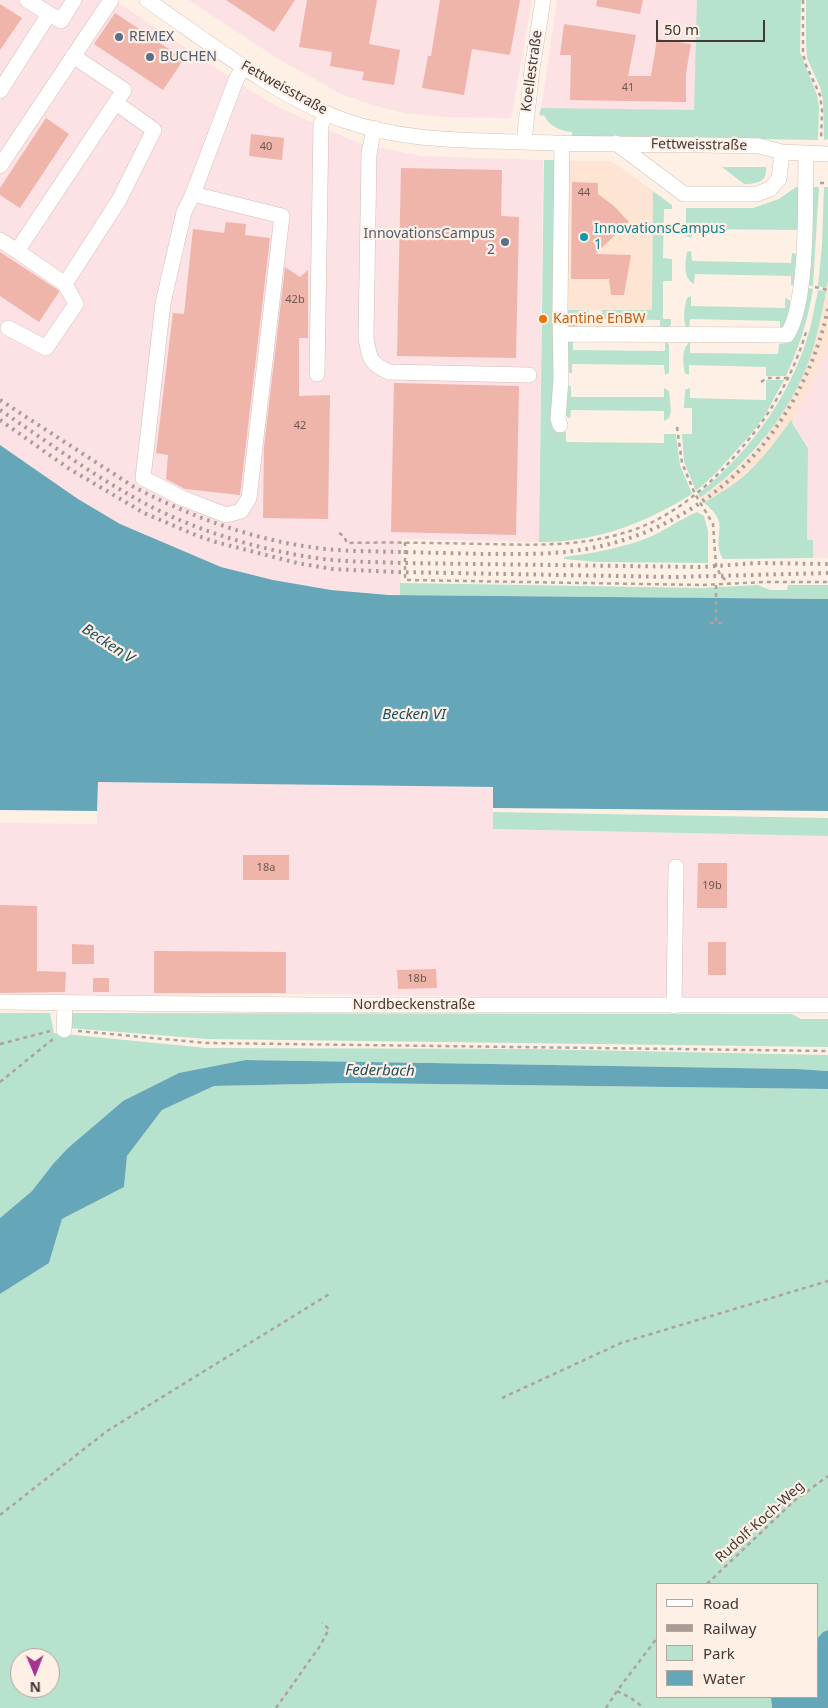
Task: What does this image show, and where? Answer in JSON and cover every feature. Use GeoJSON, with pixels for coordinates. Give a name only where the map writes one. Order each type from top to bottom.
{"type":"FeatureCollection","features":[{"type":"Feature","properties":{"kind":"street"},"geometry":{"type":"LineString","coordinates":[[27,0],[61,21],[74,0]]}},
{"type":"Feature","properties":{"kind":"street"},"geometry":{"type":"LineString","coordinates":[[0,166],[111,0]]}},
{"type":"Feature","properties":{"kind":"street","name":"Fettweisstraße"},"geometry":{"type":"LineString","coordinates":[[147,0],[290,95],[343,120],[415,138],[562,143],[759,146],[782,152],[825,154]]}},
{"type":"Feature","properties":{"kind":"street","name":"Koellestraße"},"geometry":{"type":"LineString","coordinates":[[524,142],[532,69],[543,0]]}},
{"type":"Feature","properties":{"kind":"street"},"geometry":{"type":"LineString","coordinates":[[0,91],[49,14]]}},
{"type":"Feature","properties":{"kind":"street"},"geometry":{"type":"LineString","coordinates":[[18,251],[124,90],[73,56]]}},
{"type":"Feature","properties":{"kind":"street"},"geometry":{"type":"LineString","coordinates":[[193,194],[282,216],[249,498],[241,511],[226,515],[182,498],[142,478],[163,303],[184,212],[193,194],[236,80],[244,66]]}},
{"type":"Feature","properties":{"kind":"street"},"geometry":{"type":"LineString","coordinates":[[65,284],[119,200],[154,130],[116,103]]}},
{"type":"Feature","properties":{"kind":"street"},"geometry":{"type":"LineString","coordinates":[[317,374],[321,124],[327,113]]}},
{"type":"Feature","properties":{"kind":"street"},"geometry":{"type":"LineString","coordinates":[[374,128],[369,164],[366,338],[369,357],[378,367],[389,372],[529,375]]}},
{"type":"Feature","properties":{"kind":"street"},"geometry":{"type":"LineString","coordinates":[[560,425],[558,419],[562,379],[560,297],[562,143]]}},
{"type":"Feature","properties":{"kind":"street","name":"Fettweisstraße"},"geometry":{"type":"LineString","coordinates":[[616,144],[684,194],[757,194],[770,189],[779,179],[782,152]]}},
{"type":"Feature","properties":{"kind":"street"},"geometry":{"type":"LineString","coordinates":[[561,334],[787,335],[792,328],[801,291],[806,154]]}},
{"type":"Feature","properties":{"kind":"street"},"geometry":{"type":"LineString","coordinates":[[0,240],[65,284],[76,304],[46,348],[8,328]]}},
{"type":"Feature","properties":{"kind":"street"},"geometry":{"type":"LineString","coordinates":[[674,1006],[676,867]]}},
{"type":"Feature","properties":{"kind":"street","name":"Nordbeckenstraße"},"geometry":{"type":"LineString","coordinates":[[0,1002],[314,1005],[828,1005]]}},
{"type":"Feature","properties":{"kind":"street"},"geometry":{"type":"LineString","coordinates":[[64,1030],[65,1003]]}},
{"type":"Feature","properties":{"kind":"path"},"geometry":{"type":"LineString","coordinates":[[803,0],[803,54],[820,95],[825,154]]}},
{"type":"Feature","properties":{"kind":"path"},"geometry":{"type":"LineString","coordinates":[[761,382],[767,378],[788,378]]}},
{"type":"Feature","properties":{"kind":"path"},"geometry":{"type":"LineString","coordinates":[[677,426],[682,462],[695,494],[713,524],[716,566],[721,576],[730,584]]}},
{"type":"Feature","properties":{"kind":"path"},"geometry":{"type":"LineString","coordinates":[[338,533],[344,536],[347,543],[405,542],[558,545],[631,531],[667,513],[695,494]]}},
{"type":"Feature","properties":{"kind":"path"},"geometry":{"type":"LineString","coordinates":[[405,542],[405,580],[716,584],[828,582]]}},
{"type":"Feature","properties":{"kind":"path"},"geometry":{"type":"LineString","coordinates":[[716,584],[716,623]]}},
{"type":"Feature","properties":{"kind":"path"},"geometry":{"type":"LineString","coordinates":[[710,623],[723,623]]}},
{"type":"Feature","properties":{"kind":"path"},"geometry":{"type":"LineString","coordinates":[[0,1044],[64,1030],[206,1043],[828,1051]]}},
{"type":"Feature","properties":{"kind":"path"},"geometry":{"type":"LineString","coordinates":[[0,1082],[64,1030]]}},
{"type":"Feature","properties":{"kind":"path"},"geometry":{"type":"LineString","coordinates":[[502,1398],[621,1344],[828,1281]]}},
{"type":"Feature","properties":{"kind":"path"},"geometry":{"type":"LineString","coordinates":[[0,1515],[107,1431],[331,1293]]}},
{"type":"Feature","properties":{"kind":"path","name":"Rudolf-Koch-Weg"},"geometry":{"type":"LineString","coordinates":[[708,1583],[794,1501],[828,1476]]}},
{"type":"Feature","properties":{"kind":"path"},"geometry":{"type":"LineString","coordinates":[[276,1708],[320,1646],[329,1629],[322,1623]]}},
{"type":"Feature","properties":{"kind":"path"},"geometry":{"type":"LineString","coordinates":[[606,1708],[656,1639]]}},
{"type":"Feature","properties":{"kind":"path"},"geometry":{"type":"LineString","coordinates":[[617,1691],[631,1698],[644,1708]]}},
{"type":"Feature","properties":{"kind":"shaded area"},"geometry":{"type":"Polygon","coordinates":[[[0,0],[114,0],[243,86],[280,108],[358,143],[421,156],[543,160],[539,542],[402,539],[400,595],[331,590],[273,580],[221,567],[120,524],[78,499],[0,445],[0,0]]]}},
{"type":"Feature","properties":{"kind":"shaded area"},"geometry":{"type":"Polygon","coordinates":[[[189,0],[532,0],[511,118],[443,117],[405,113],[372,105],[341,94],[278,59],[189,0]]]}},
{"type":"Feature","properties":{"kind":"shaded area"},"geometry":{"type":"Polygon","coordinates":[[[557,0],[702,0],[700,119],[540,117],[557,0]]]}},
{"type":"Feature","properties":{"kind":"shaded area"},"geometry":{"type":"Polygon","coordinates":[[[565,161],[610,161],[653,191],[652,311],[564,310],[565,161]]]}},
{"type":"Feature","properties":{"kind":"shaded area"},"geometry":{"type":"Polygon","coordinates":[[[828,280],[828,344],[808,393],[793,421],[791,420],[760,460],[731,486],[704,503],[700,498],[743,463],[762,442],[789,402],[811,354],[828,280]]]}},
{"type":"Feature","properties":{"kind":"shaded area"},"geometry":{"type":"Polygon","coordinates":[[[828,344],[828,558],[813,558],[813,540],[807,540],[808,446],[792,423],[808,393],[828,344]]]}},
{"type":"Feature","properties":{"kind":"shaded area"},"geometry":{"type":"Polygon","coordinates":[[[97,782],[493,787],[493,829],[828,836],[828,997],[491,997],[314,994],[0,995],[0,823],[97,824],[97,782]]]}},
{"type":"Feature","properties":{"kind":"green space"},"geometry":{"type":"Polygon","coordinates":[[[697,0],[801,0],[800,52],[817,95],[819,107],[818,140],[572,136],[572,132],[555,127],[544,115],[539,115],[541,108],[694,110],[697,0]]]}},
{"type":"Feature","properties":{"kind":"green space"},"geometry":{"type":"Polygon","coordinates":[[[806,0],[828,0],[828,139],[824,140],[823,100],[820,87],[807,58],[806,0]]]}},
{"type":"Feature","properties":{"kind":"green space"},"geometry":{"type":"Polygon","coordinates":[[[544,160],[558,160],[556,429],[566,432],[566,442],[664,443],[664,434],[676,434],[680,465],[692,494],[656,514],[600,535],[580,539],[539,542],[544,160]]]}},
{"type":"Feature","properties":{"kind":"green space"},"geometry":{"type":"Polygon","coordinates":[[[722,167],[766,167],[766,172],[760,181],[744,184],[722,167]]]}},
{"type":"Feature","properties":{"kind":"green space"},"geometry":{"type":"Polygon","coordinates":[[[796,187],[802,187],[799,240],[797,240],[797,230],[692,229],[692,238],[686,236],[686,208],[753,208],[779,199],[796,187]]]}},
{"type":"Feature","properties":{"kind":"green space"},"geometry":{"type":"Polygon","coordinates":[[[809,187],[819,187],[813,286],[806,285],[809,187]]]}},
{"type":"Feature","properties":{"kind":"green space"},"geometry":{"type":"Polygon","coordinates":[[[824,187],[828,187],[828,280],[826,288],[818,286],[822,245],[824,187]]]}},
{"type":"Feature","properties":{"kind":"green space"},"geometry":{"type":"Polygon","coordinates":[[[653,191],[672,205],[672,209],[664,209],[663,258],[672,259],[672,281],[663,281],[663,319],[671,319],[671,325],[667,329],[660,329],[660,320],[600,319],[602,310],[652,310],[653,191]]]}},
{"type":"Feature","properties":{"kind":"green space"},"geometry":{"type":"Polygon","coordinates":[[[691,251],[692,261],[791,263],[792,253],[798,254],[794,285],[791,285],[791,276],[695,274],[694,284],[690,282],[686,274],[687,252],[691,251]]]}},
{"type":"Feature","properties":{"kind":"green space"},"geometry":{"type":"Polygon","coordinates":[[[806,287],[813,289],[809,312],[786,376],[766,376],[766,367],[689,365],[689,375],[685,373],[684,352],[690,342],[690,353],[778,354],[779,344],[793,338],[797,331],[806,287]]]}},
{"type":"Feature","properties":{"kind":"green space"},"geometry":{"type":"Polygon","coordinates":[[[818,290],[826,291],[818,331],[803,376],[792,397],[767,435],[752,452],[736,469],[700,498],[698,494],[736,459],[753,438],[783,393],[805,345],[818,290]]]}},
{"type":"Feature","properties":{"kind":"green space"},"geometry":{"type":"Polygon","coordinates":[[[691,296],[691,306],[785,308],[785,298],[790,300],[790,314],[787,325],[780,330],[780,321],[690,319],[689,329],[686,328],[684,313],[687,298],[691,296]]]}},
{"type":"Feature","properties":{"kind":"green space"},"geometry":{"type":"Polygon","coordinates":[[[564,310],[589,310],[587,318],[578,318],[577,328],[570,327],[565,322],[564,310]]]}},
{"type":"Feature","properties":{"kind":"green space"},"geometry":{"type":"Polygon","coordinates":[[[573,341],[573,350],[665,351],[665,342],[669,344],[669,373],[665,375],[664,365],[572,364],[572,373],[567,373],[567,345],[568,342],[573,341]]]}},
{"type":"Feature","properties":{"kind":"green space"},"geometry":{"type":"Polygon","coordinates":[[[766,380],[784,380],[765,415],[752,433],[715,474],[696,491],[684,462],[682,434],[692,434],[692,408],[684,408],[685,390],[690,388],[690,398],[766,400],[766,380]]]}},
{"type":"Feature","properties":{"kind":"green space"},"geometry":{"type":"Polygon","coordinates":[[[567,386],[571,386],[571,397],[664,397],[664,388],[669,391],[671,411],[669,418],[664,421],[664,411],[571,410],[570,419],[564,414],[567,386]]]}},
{"type":"Feature","properties":{"kind":"green space"},"geometry":{"type":"Polygon","coordinates":[[[791,420],[808,448],[807,540],[813,540],[813,558],[723,559],[720,551],[720,530],[717,518],[713,511],[704,503],[731,486],[748,472],[771,447],[791,420]]]}},
{"type":"Feature","properties":{"kind":"green space"},"geometry":{"type":"Polygon","coordinates":[[[697,512],[704,516],[708,531],[708,563],[597,562],[564,559],[564,557],[609,550],[631,544],[658,533],[697,512]]]}},
{"type":"Feature","properties":{"kind":"green space"},"geometry":{"type":"Polygon","coordinates":[[[400,583],[703,588],[758,585],[770,590],[787,590],[788,585],[828,585],[828,599],[400,595],[400,583]]]}},
{"type":"Feature","properties":{"kind":"green space"},"geometry":{"type":"Polygon","coordinates":[[[493,812],[828,818],[828,836],[493,829],[493,812]]]}},
{"type":"Feature","properties":{"kind":"green space"},"geometry":{"type":"Polygon","coordinates":[[[0,1013],[50,1013],[54,1033],[207,1048],[532,1049],[828,1055],[828,1071],[246,1060],[123,1101],[68,1148],[32,1191],[0,1218],[0,1013]]]}},
{"type":"Feature","properties":{"kind":"green space"},"geometry":{"type":"Polygon","coordinates":[[[71,1013],[792,1014],[801,1019],[828,1019],[828,1047],[207,1039],[68,1028],[71,1013]]]}},
{"type":"Feature","properties":{"kind":"green space"},"geometry":{"type":"Polygon","coordinates":[[[353,1083],[828,1089],[828,1630],[823,1632],[818,1638],[818,1583],[656,1583],[656,1698],[771,1698],[772,1708],[0,1708],[0,1294],[49,1263],[62,1219],[124,1187],[127,1156],[162,1110],[214,1086],[353,1083]]]}},
{"type":"Feature","properties":{"kind":"water"},"geometry":{"type":"Polygon","coordinates":[[[0,445],[78,499],[120,524],[221,567],[273,580],[331,590],[389,595],[828,599],[828,811],[493,808],[493,787],[98,782],[97,811],[0,810],[0,445]]]}},
{"type":"Feature","properties":{"kind":"water","name":"Federbach"},"geometry":{"type":"Polygon","coordinates":[[[246,1060],[797,1069],[828,1071],[828,1089],[353,1083],[214,1086],[162,1110],[127,1156],[124,1187],[62,1219],[49,1263],[0,1294],[0,1218],[32,1191],[68,1148],[123,1101],[179,1073],[246,1060]]]}},
{"type":"Feature","properties":{"kind":"water"},"geometry":{"type":"Polygon","coordinates":[[[828,1630],[828,1708],[772,1708],[771,1698],[818,1698],[818,1638],[823,1632],[828,1630]]]}},
{"type":"Feature","properties":{"kind":"building"},"geometry":{"type":"Polygon","coordinates":[[[226,0],[295,0],[274,32],[226,0]]]}},
{"type":"Feature","properties":{"kind":"building"},"geometry":{"type":"Polygon","coordinates":[[[307,0],[377,0],[369,44],[400,50],[394,85],[362,80],[364,72],[330,66],[332,52],[299,47],[307,0]]]}},
{"type":"Feature","properties":{"kind":"building"},"geometry":{"type":"Polygon","coordinates":[[[440,0],[520,0],[510,55],[472,49],[464,95],[422,88],[428,56],[431,56],[440,0]]]}},
{"type":"Feature","properties":{"kind":"building"},"geometry":{"type":"Polygon","coordinates":[[[597,0],[643,0],[640,14],[596,6],[597,0]]]}},
{"type":"Feature","properties":{"kind":"building"},"geometry":{"type":"Polygon","coordinates":[[[0,4],[22,18],[0,50],[0,4]]]}},
{"type":"Feature","properties":{"kind":"building"},"geometry":{"type":"Polygon","coordinates":[[[115,13],[184,59],[163,90],[94,44],[115,13]]]}},
{"type":"Feature","properties":{"kind":"building"},"geometry":{"type":"Polygon","coordinates":[[[564,24],[636,35],[628,76],[651,76],[657,39],[691,44],[686,73],[686,102],[570,100],[571,55],[560,55],[564,24]]]}},
{"type":"Feature","properties":{"kind":"building"},"geometry":{"type":"Polygon","coordinates":[[[46,118],[69,134],[20,208],[0,195],[0,188],[46,118]]]}},
{"type":"Feature","properties":{"kind":"building"},"geometry":{"type":"Polygon","coordinates":[[[251,134],[284,138],[282,160],[249,156],[251,134]]]}},
{"type":"Feature","properties":{"kind":"building"},"geometry":{"type":"Polygon","coordinates":[[[401,168],[502,170],[501,216],[519,217],[516,358],[397,356],[401,168]]]}},
{"type":"Feature","properties":{"kind":"building","name":"InnovationsCampus 1"},"geometry":{"type":"Polygon","coordinates":[[[572,182],[598,183],[598,194],[614,206],[629,222],[595,254],[631,255],[624,295],[611,295],[609,279],[571,279],[572,182]]]}},
{"type":"Feature","properties":{"kind":"building"},"geometry":{"type":"Polygon","coordinates":[[[226,222],[246,224],[245,235],[270,238],[240,495],[185,489],[166,479],[168,455],[156,453],[173,313],[184,314],[193,229],[224,233],[226,222]]]}},
{"type":"Feature","properties":{"kind":"building"},"geometry":{"type":"Polygon","coordinates":[[[0,252],[58,290],[59,292],[39,322],[0,296],[0,252]]]}},
{"type":"Feature","properties":{"kind":"building"},"geometry":{"type":"Polygon","coordinates":[[[285,267],[300,277],[308,270],[308,338],[299,338],[299,396],[330,395],[328,519],[263,518],[264,447],[285,267]]]}},
{"type":"Feature","properties":{"kind":"building"},"geometry":{"type":"Polygon","coordinates":[[[394,383],[519,386],[516,535],[391,532],[394,383]]]}},
{"type":"Feature","properties":{"kind":"building"},"geometry":{"type":"Polygon","coordinates":[[[243,855],[289,855],[289,880],[243,880],[243,855]]]}},
{"type":"Feature","properties":{"kind":"building"},"geometry":{"type":"Polygon","coordinates":[[[698,863],[727,863],[727,908],[697,908],[698,863]]]}},
{"type":"Feature","properties":{"kind":"building"},"geometry":{"type":"Polygon","coordinates":[[[0,905],[37,906],[37,971],[66,972],[65,992],[0,993],[0,905]]]}},
{"type":"Feature","properties":{"kind":"building"},"geometry":{"type":"Polygon","coordinates":[[[708,942],[726,942],[726,975],[708,975],[708,942]]]}},
{"type":"Feature","properties":{"kind":"building"},"geometry":{"type":"Polygon","coordinates":[[[72,944],[94,945],[94,964],[72,964],[72,944]]]}},
{"type":"Feature","properties":{"kind":"building"},"geometry":{"type":"Polygon","coordinates":[[[154,951],[286,952],[286,993],[154,993],[154,951]]]}},
{"type":"Feature","properties":{"kind":"building"},"geometry":{"type":"Polygon","coordinates":[[[436,969],[437,988],[398,989],[397,970],[436,969]]]}},
{"type":"Feature","properties":{"kind":"building"},"geometry":{"type":"Polygon","coordinates":[[[93,978],[109,978],[109,992],[93,992],[93,978]]]}},
{"type":"Feature","properties":{"kind":"railway"},"geometry":{"type":"LineString","coordinates":[[0,400],[134,487],[187,512],[242,532],[299,545],[357,551],[486,554],[568,552],[626,539],[669,522],[707,498],[741,468],[771,434],[796,396],[815,354],[828,309]]}},
{"type":"Feature","properties":{"kind":"railway"},"geometry":{"type":"LineString","coordinates":[[0,410],[91,472],[148,505],[191,525],[238,541],[286,553],[333,560],[402,563],[702,567],[757,563],[828,564]]}},
{"type":"Feature","properties":{"kind":"railway"},"geometry":{"type":"LineString","coordinates":[[0,420],[68,468],[144,513],[216,542],[297,563],[332,569],[396,572],[674,577],[828,573]]}},
{"type":"Feature","properties":{"kind":"place","name":"REMEX"},"geometry":{"type":"Point","coordinates":[119,37]}},
{"type":"Feature","properties":{"kind":"place","name":"BUCHEN"},"geometry":{"type":"Point","coordinates":[150,57]}},
{"type":"Feature","properties":{"kind":"place","name":"InnovationsCampus 1"},"geometry":{"type":"Point","coordinates":[584,237]}},
{"type":"Feature","properties":{"kind":"place","name":"InnovationsCampus 2"},"geometry":{"type":"Point","coordinates":[505,242]}},
{"type":"Feature","properties":{"kind":"place","name":"Kantine EnBW"},"geometry":{"type":"Point","coordinates":[543,319]}},
{"type":"Feature","properties":{"kind":"water label","name":"Becken V"},"geometry":{"type":"Point","coordinates":[108,644]}},
{"type":"Feature","properties":{"kind":"water label","name":"Becken VI"},"geometry":{"type":"Point","coordinates":[414,715]}}]}
